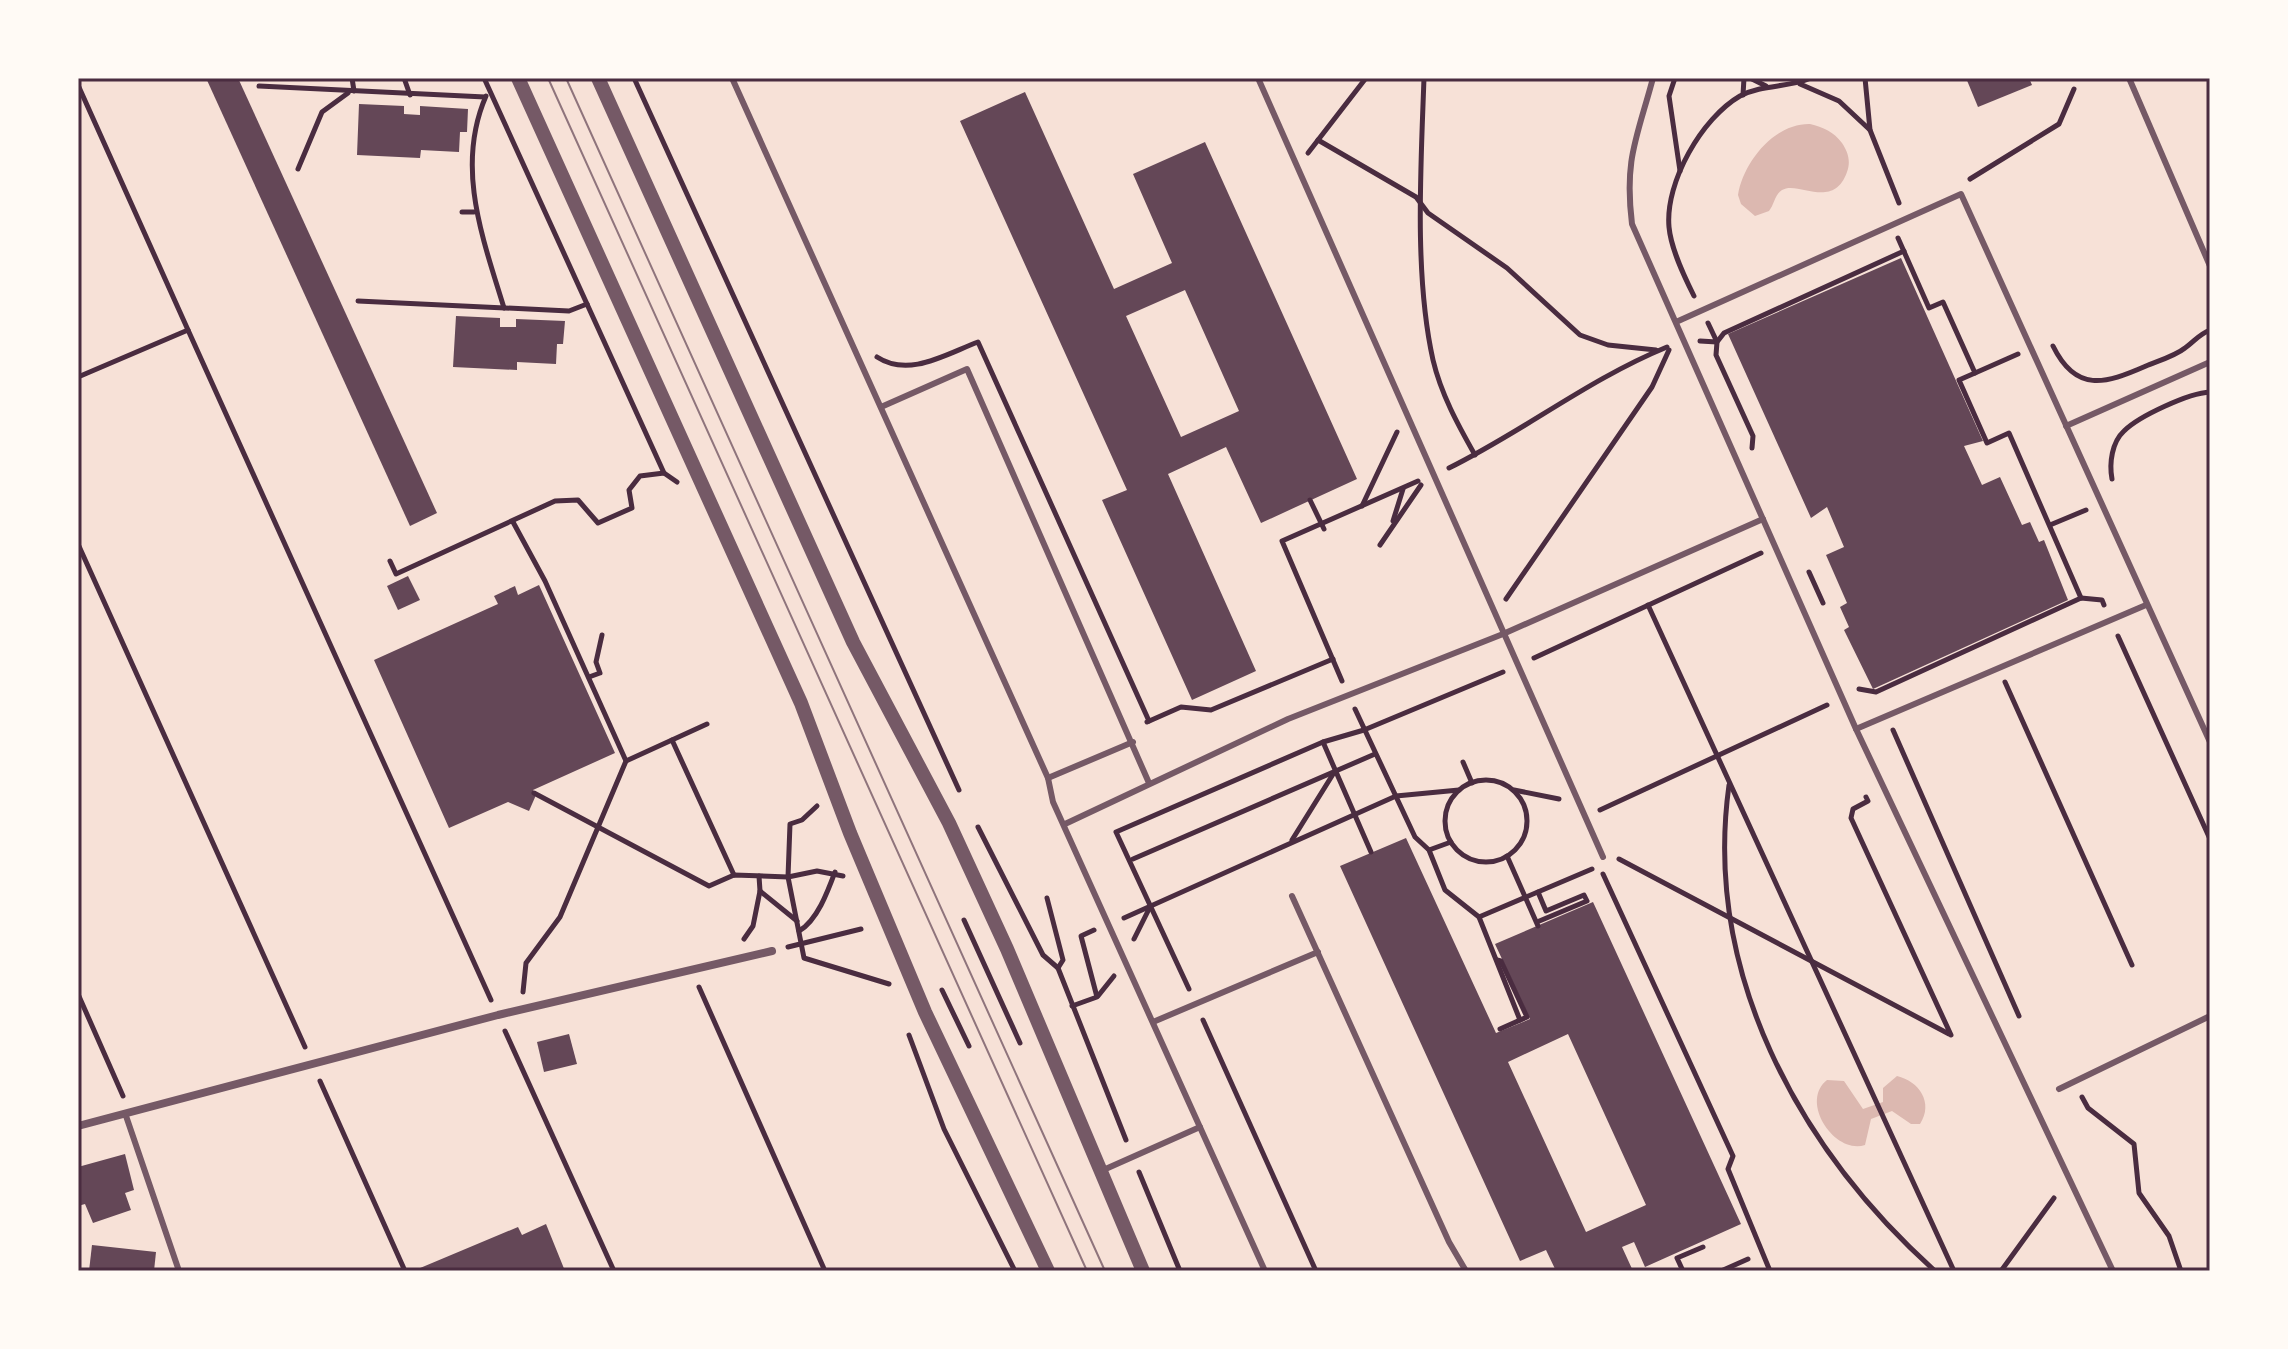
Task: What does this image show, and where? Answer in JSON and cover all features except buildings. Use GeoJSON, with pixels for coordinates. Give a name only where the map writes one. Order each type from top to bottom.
{"type":"FeatureCollection","features":[{"type":"Feature","properties":{"kind":"street"},"geometry":{"type":"LineString","coordinates":[[518,78],[801,703],[850,833],[925,1012],[1048,1271]]}},
{"type":"Feature","properties":{"kind":"street"},"geometry":{"type":"LineString","coordinates":[[598,78],[853,642],[949,823],[1143,1271]]}},
{"type":"Feature","properties":{"kind":"street"},"geometry":{"type":"LineString","coordinates":[[78,1126],[498,1015],[772,951]]}},
{"type":"Feature","properties":{"kind":"lane"},"geometry":{"type":"LineString","coordinates":[[732,78],[1048,778],[1053,802],[1265,1271]]}},
{"type":"Feature","properties":{"kind":"lane"},"geometry":{"type":"LineString","coordinates":[[1258,78],[1603,857]]}},
{"type":"Feature","properties":{"kind":"lane"},"geometry":{"type":"LineString","coordinates":[[1653,78],[1635,133],[1628,190],[1632,224],[1856,729],[2113,1271]]}},
{"type":"Feature","properties":{"kind":"lane"},"geometry":{"type":"LineString","coordinates":[[2129,78],[2210,266]]}},
{"type":"Feature","properties":{"kind":"lane"},"geometry":{"type":"LineString","coordinates":[[1676,322],[1961,194],[2210,742]]}},
{"type":"Feature","properties":{"kind":"lane"},"geometry":{"type":"LineString","coordinates":[[2066,426],[2210,362]]}},
{"type":"Feature","properties":{"kind":"lane"},"geometry":{"type":"LineString","coordinates":[[881,407],[967,369],[1149,783]]}},
{"type":"Feature","properties":{"kind":"lane"},"geometry":{"type":"LineString","coordinates":[[1065,824],[1149,783],[1349,696],[1503,634],[1763,519]]}},
{"type":"Feature","properties":{"kind":"lane"},"geometry":{"type":"LineString","coordinates":[[1856,729],[2146,605]]}},
{"type":"Feature","properties":{"kind":"lane"},"geometry":{"type":"LineString","coordinates":[[1048,778],[1133,742]]}},
{"type":"Feature","properties":{"kind":"lane"},"geometry":{"type":"LineString","coordinates":[[1292,896],[1449,1242],[1466,1271]]}},
{"type":"Feature","properties":{"kind":"lane"},"geometry":{"type":"LineString","coordinates":[[1153,1022],[1318,952]]}},
{"type":"Feature","properties":{"kind":"lane"},"geometry":{"type":"LineString","coordinates":[[2059,1089],[2210,1016]]}},
{"type":"Feature","properties":{"kind":"lane"},"geometry":{"type":"LineString","coordinates":[[125,1113],[179,1271]]}},
{"type":"Feature","properties":{"kind":"lane"},"geometry":{"type":"LineString","coordinates":[[1101,1171],[1200,1127]]}},
{"type":"Feature","properties":{"kind":"path"},"geometry":{"type":"LineString","coordinates":[[352,78],[352,92]]}},
{"type":"Feature","properties":{"kind":"path"},"geometry":{"type":"LineString","coordinates":[[404,78],[410,95]]}},
{"type":"Feature","properties":{"kind":"path"},"geometry":{"type":"LineString","coordinates":[[484,78],[488,95],[664,473],[680,484],[685,493]]}},
{"type":"Feature","properties":{"kind":"path"},"geometry":{"type":"LineString","coordinates":[[634,78],[852,561],[966,803]]}},
{"type":"Feature","properties":{"kind":"path"},"geometry":{"type":"LineString","coordinates":[[1311,149],[1366,78]]}},
{"type":"Feature","properties":{"kind":"path"},"geometry":{"type":"LineString","coordinates":[[1424,78],[1422,203],[1425,313],[1434,362],[1451,413],[1475,455]]}},
{"type":"Feature","properties":{"kind":"path"},"geometry":{"type":"LineString","coordinates":[[1675,78],[1669,96],[1680,171]]}},
{"type":"Feature","properties":{"kind":"path"},"geometry":{"type":"LineString","coordinates":[[1743,95],[1747,78],[1766,86]]}},
{"type":"Feature","properties":{"kind":"path"},"geometry":{"type":"LineString","coordinates":[[1691,290],[1669,229],[1680,171],[1695,142],[1714,116],[1743,95],[1766,86],[1799,83],[1811,78]]}},
{"type":"Feature","properties":{"kind":"path"},"geometry":{"type":"LineString","coordinates":[[1865,78],[1870,130],[1905,219]]}},
{"type":"Feature","properties":{"kind":"path"},"geometry":{"type":"LineString","coordinates":[[1799,83],[1839,101],[1870,130]]}},
{"type":"Feature","properties":{"kind":"path"},"geometry":{"type":"LineString","coordinates":[[78,85],[614,1271]]}},
{"type":"Feature","properties":{"kind":"path"},"geometry":{"type":"LineString","coordinates":[[259,86],[410,95],[488,95]]}},
{"type":"Feature","properties":{"kind":"path"},"geometry":{"type":"LineString","coordinates":[[1961,194],[1970,179],[2059,124],[2074,89]]}},
{"type":"Feature","properties":{"kind":"path"},"geometry":{"type":"LineString","coordinates":[[298,169],[322,112],[352,92]]}},
{"type":"Feature","properties":{"kind":"path"},"geometry":{"type":"LineString","coordinates":[[488,95],[473,130],[474,212],[504,308]]}},
{"type":"Feature","properties":{"kind":"path"},"geometry":{"type":"LineString","coordinates":[[1318,140],[1422,203],[1428,213],[1507,268],[1580,335],[1608,345],[1659,351]]}},
{"type":"Feature","properties":{"kind":"path"},"geometry":{"type":"LineString","coordinates":[[462,212],[474,212]]}},
{"type":"Feature","properties":{"kind":"path"},"geometry":{"type":"LineString","coordinates":[[1733,326],[1902,248],[1929,308],[1943,302],[1975,373]]}},
{"type":"Feature","properties":{"kind":"path"},"geometry":{"type":"LineString","coordinates":[[358,301],[569,311],[587,304]]}},
{"type":"Feature","properties":{"kind":"path"},"geometry":{"type":"LineString","coordinates":[[78,377],[188,330]]}},
{"type":"Feature","properties":{"kind":"path"},"geometry":{"type":"LineString","coordinates":[[2050,340],[2065,368],[2087,380],[2101,382],[2114,380],[2184,349],[2198,334],[2210,330]]}},
{"type":"Feature","properties":{"kind":"path"},"geometry":{"type":"LineString","coordinates":[[1684,341],[1717,342]]}},
{"type":"Feature","properties":{"kind":"path"},"geometry":{"type":"LineString","coordinates":[[1432,475],[1475,455],[1591,383],[1671,346],[1652,387],[1504,602],[1493,608]]}},
{"type":"Feature","properties":{"kind":"path"},"geometry":{"type":"LineString","coordinates":[[2031,348],[1959,380],[1987,443],[2009,433],[2081,598]]}},
{"type":"Feature","properties":{"kind":"path"},"geometry":{"type":"LineString","coordinates":[[2115,486],[2111,458],[2122,432],[2176,402],[2198,393],[2210,392]]}},
{"type":"Feature","properties":{"kind":"path"},"geometry":{"type":"LineString","coordinates":[[1362,506],[1406,418]]}},
{"type":"Feature","properties":{"kind":"path"},"geometry":{"type":"LineString","coordinates":[[2210,438],[2210,586]]}},
{"type":"Feature","properties":{"kind":"path"},"geometry":{"type":"LineString","coordinates":[[390,561],[396,574],[564,499],[578,500],[598,523],[632,508],[629,490],[640,476],[664,473]]}},
{"type":"Feature","properties":{"kind":"path"},"geometry":{"type":"LineString","coordinates":[[1380,545],[1427,477],[1323,526],[1282,541],[1364,730],[1415,837],[1429,850],[1445,890],[1479,917],[1520,1020],[1500,1029]]}},
{"type":"Feature","properties":{"kind":"path"},"geometry":{"type":"LineString","coordinates":[[1392,525],[1403,488]]}},
{"type":"Feature","properties":{"kind":"path"},"geometry":{"type":"LineString","coordinates":[[1310,500],[1323,526]]}},
{"type":"Feature","properties":{"kind":"path"},"geometry":{"type":"LineString","coordinates":[[513,522],[545,581],[626,761]]}},
{"type":"Feature","properties":{"kind":"path"},"geometry":{"type":"LineString","coordinates":[[78,544],[405,1271]]}},
{"type":"Feature","properties":{"kind":"path"},"geometry":{"type":"LineString","coordinates":[[1316,1271],[1116,832],[1323,742],[1364,730],[1517,666],[1776,546]]}},
{"type":"Feature","properties":{"kind":"path"},"geometry":{"type":"LineString","coordinates":[[1759,554],[1765,568]]}},
{"type":"Feature","properties":{"kind":"path"},"geometry":{"type":"LineString","coordinates":[[2019,1016],[1876,692],[2081,598],[2102,600],[2210,839]]}},
{"type":"Feature","properties":{"kind":"path"},"geometry":{"type":"LineString","coordinates":[[1648,605],[1954,1271]]}},
{"type":"Feature","properties":{"kind":"path"},"geometry":{"type":"LineString","coordinates":[[589,677],[600,673],[596,662],[602,635]]}},
{"type":"Feature","properties":{"kind":"path"},"geometry":{"type":"LineString","coordinates":[[1987,641],[2132,965]]}},
{"type":"Feature","properties":{"kind":"path"},"geometry":{"type":"LineString","coordinates":[[1153,720],[1181,707],[1211,710],[1333,659]]}},
{"type":"Feature","properties":{"kind":"path"},"geometry":{"type":"LineString","coordinates":[[1585,817],[1860,690]]}},
{"type":"Feature","properties":{"kind":"path"},"geometry":{"type":"LineString","coordinates":[[1818,693],[1830,720]]}},
{"type":"Feature","properties":{"kind":"path"},"geometry":{"type":"LineString","coordinates":[[525,1009],[523,978],[526,963],[560,917],[626,761],[707,724]]}},
{"type":"Feature","properties":{"kind":"path"},"geometry":{"type":"LineString","coordinates":[[672,740],[734,875]]}},
{"type":"Feature","properties":{"kind":"path"},"geometry":{"type":"LineString","coordinates":[[1323,742],[1371,852]]}},
{"type":"Feature","properties":{"kind":"path"},"geometry":{"type":"LineString","coordinates":[[1133,859],[1375,754]]}},
{"type":"Feature","properties":{"kind":"path"},"geometry":{"type":"LineString","coordinates":[[1463,762],[1472,783]]}},
{"type":"Feature","properties":{"kind":"path"},"geometry":{"type":"LineString","coordinates":[[1288,844],[1308,820],[1335,771]]}},
{"type":"Feature","properties":{"kind":"path"},"geometry":{"type":"LineString","coordinates":[[1124,918],[1396,796],[1459,790],[1472,783],[1493,781],[1513,790],[1578,803]]}},
{"type":"Feature","properties":{"kind":"path"},"geometry":{"type":"LineString","coordinates":[[1729,782],[1723,842],[1728,916],[1749,999],[1809,1123],[1838,1169],[1879,1217],[1935,1271]]}},
{"type":"Feature","properties":{"kind":"path"},"geometry":{"type":"LineString","coordinates":[[1603,857],[1616,857],[1951,1035],[1851,818],[1853,809],[1868,801],[1862,788]]}},
{"type":"Feature","properties":{"kind":"path"},"geometry":{"type":"LineString","coordinates":[[1459,790],[1445,815],[1451,842],[1461,854],[1476,861],[1492,862],[1507,856],[1519,846],[1526,832],[1527,817],[1513,790]]}},
{"type":"Feature","properties":{"kind":"path"},"geometry":{"type":"LineString","coordinates":[[534,793],[709,886],[734,875],[788,877],[817,871],[835,872],[848,880]]}},
{"type":"Feature","properties":{"kind":"path"},"geometry":{"type":"LineString","coordinates":[[815,797],[817,808],[790,824],[788,877],[804,958],[894,985],[887,971]]}},
{"type":"Feature","properties":{"kind":"path"},"geometry":{"type":"LineString","coordinates":[[972,815],[1043,955],[1058,968],[1180,1271]]}},
{"type":"Feature","properties":{"kind":"path"},"geometry":{"type":"LineString","coordinates":[[1429,850],[1451,842]]}},
{"type":"Feature","properties":{"kind":"path"},"geometry":{"type":"LineString","coordinates":[[1507,856],[1538,924],[1587,901],[1584,895],[1546,911],[1538,892]]}},
{"type":"Feature","properties":{"kind":"path"},"geometry":{"type":"LineString","coordinates":[[1479,917],[1599,866],[1733,1156],[1728,1169],[1770,1271]]}},
{"type":"Feature","properties":{"kind":"path"},"geometry":{"type":"LineString","coordinates":[[799,931],[806,927],[828,892],[835,872]]}},
{"type":"Feature","properties":{"kind":"path"},"geometry":{"type":"LineString","coordinates":[[728,960],[753,926],[760,891],[759,876]]}},
{"type":"Feature","properties":{"kind":"path"},"geometry":{"type":"LineString","coordinates":[[760,891],[797,922]]}},
{"type":"Feature","properties":{"kind":"path"},"geometry":{"type":"LineString","coordinates":[[1047,898],[1063,960],[1058,968]]}},
{"type":"Feature","properties":{"kind":"path"},"geometry":{"type":"LineString","coordinates":[[964,920],[985,965]]}},
{"type":"Feature","properties":{"kind":"path"},"geometry":{"type":"LineString","coordinates":[[1097,997],[1081,936],[1099,928]]}},
{"type":"Feature","properties":{"kind":"path"},"geometry":{"type":"LineString","coordinates":[[772,951],[861,929]]}},
{"type":"Feature","properties":{"kind":"path"},"geometry":{"type":"LineString","coordinates":[[690,968],[825,1271]]}},
{"type":"Feature","properties":{"kind":"path"},"geometry":{"type":"LineString","coordinates":[[1072,1006],[1110,991]]}},
{"type":"Feature","properties":{"kind":"path"},"geometry":{"type":"LineString","coordinates":[[78,994],[119,1085],[125,1113]]}},
{"type":"Feature","properties":{"kind":"path"},"geometry":{"type":"LineString","coordinates":[[905,1021],[944,1129],[1015,1271]]}},
{"type":"Feature","properties":{"kind":"path"},"geometry":{"type":"LineString","coordinates":[[2073,1082],[2088,1108],[2134,1144],[2139,1193],[2169,1236],[2181,1271]]}},
{"type":"Feature","properties":{"kind":"path"},"geometry":{"type":"LineString","coordinates":[[2001,1271],[2054,1198]]}},
{"type":"Feature","properties":{"kind":"path"},"geometry":{"type":"LineString","coordinates":[[1683,1271],[1677,1258],[1703,1247]]}},
{"type":"Feature","properties":{"kind":"path"},"geometry":{"type":"LineString","coordinates":[[1721,1271],[1748,1259]]}},
{"type":"Feature","properties":{"kind":"shaded area"},"geometry":{"type":"Polygon","coordinates":[[[1810,124],[1832,133],[1846,150],[1848,168],[1841,184],[1824,192],[1797,188],[1782,190],[1769,211],[1755,216],[1741,204],[1738,195],[1753,158],[1784,130],[1810,124]]]}},
{"type":"Feature","properties":{"kind":"shaded area"},"geometry":{"type":"Polygon","coordinates":[[[1897,1076],[1912,1083],[1922,1094],[1925,1108],[1920,1124],[1911,1124],[1892,1111],[1871,1119],[1865,1145],[1854,1146],[1832,1135],[1819,1113],[1817,1101],[1819,1090],[1827,1080],[1844,1081],[1863,1109],[1883,1102],[1883,1088],[1897,1076]]]}},
{"type":"Feature","properties":{"kind":"tram line"},"geometry":{"type":"LineString","coordinates":[[548,78],[1087,1271]]}},
{"type":"Feature","properties":{"kind":"tram line"},"geometry":{"type":"LineString","coordinates":[[566,78],[1105,1271]]}}]}
